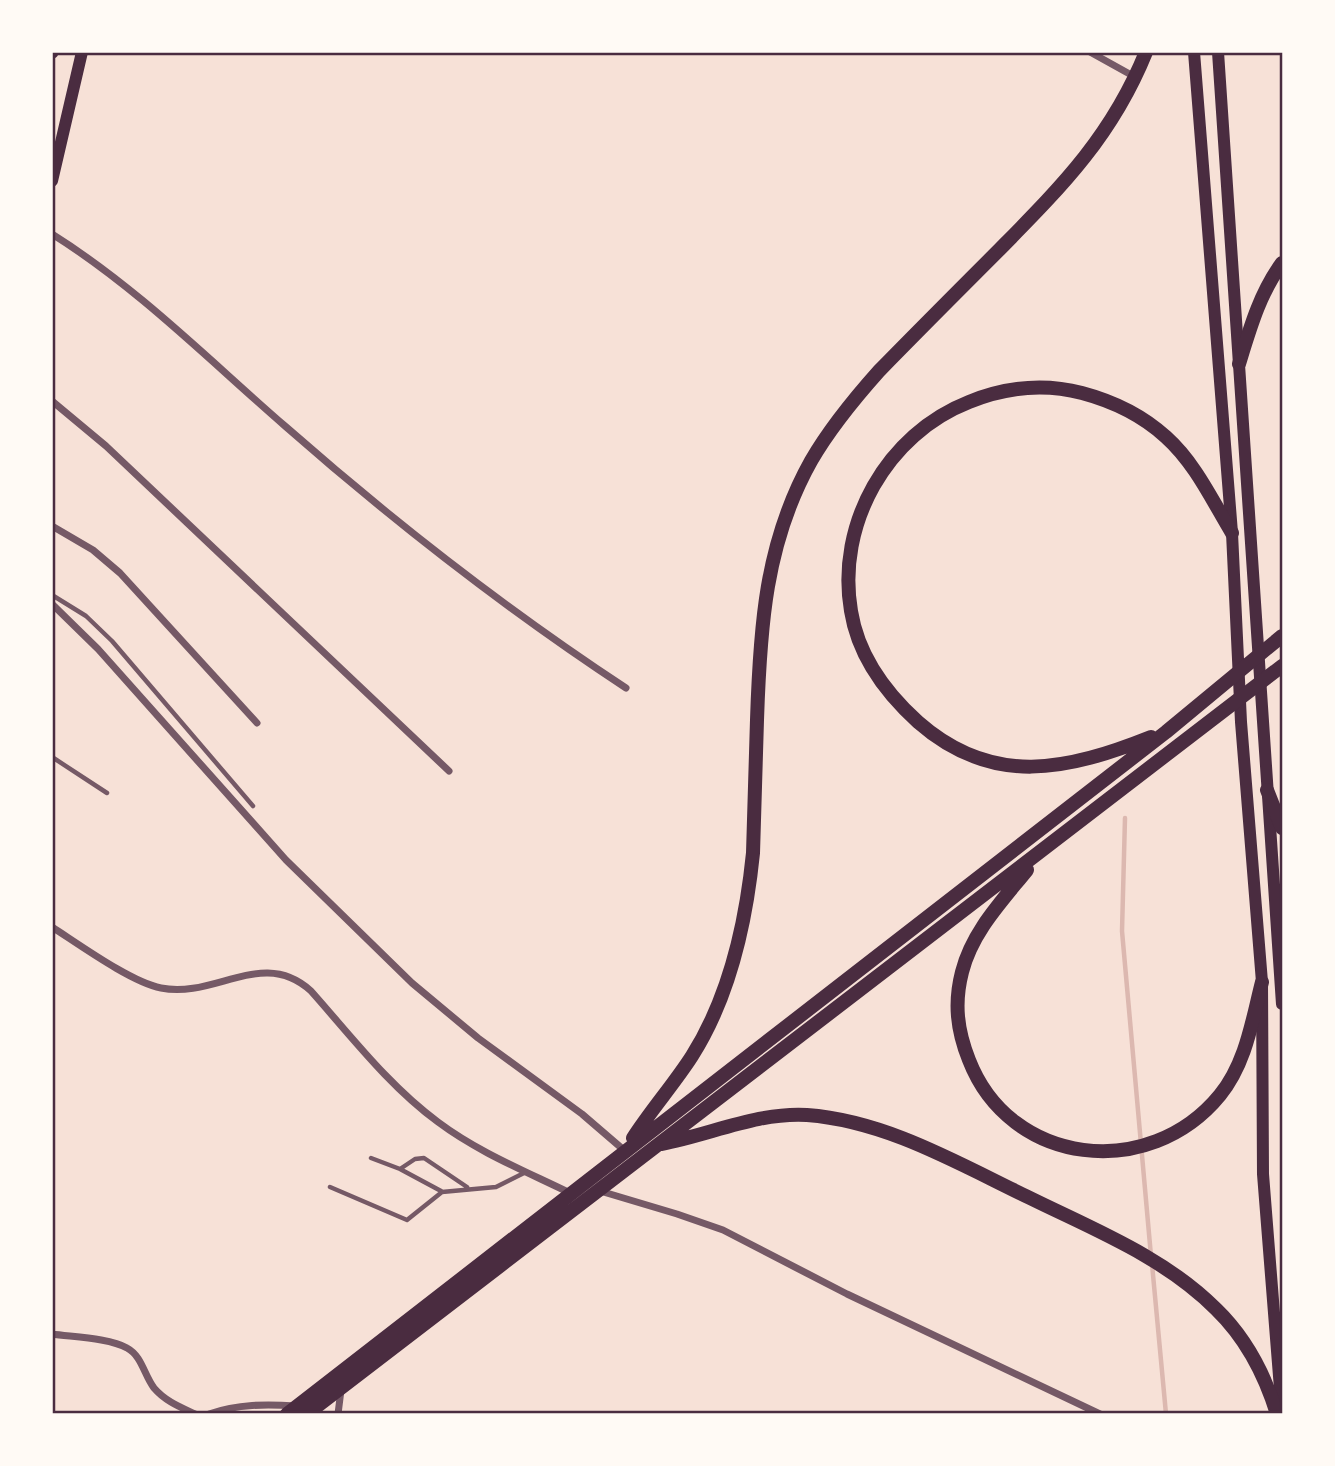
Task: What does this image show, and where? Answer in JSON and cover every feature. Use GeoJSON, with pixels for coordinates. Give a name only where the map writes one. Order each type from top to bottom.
{"type":"FeatureCollection","features":[{"type":"Feature","properties":{"kind":"highway"},"geometry":{"type":"LineString","coordinates":[[626,1149],[701,1040],[718,1004],[735,954],[746,905],[753,853],[763,607],[780,534],[799,485],[830,432],[857,396],[1077,168],[1111,122],[1136,77],[1146,52]]}},
{"type":"Feature","properties":{"kind":"highway"},"geometry":{"type":"LineString","coordinates":[[1239,364],[1258,305],[1283,262]]}},
{"type":"Feature","properties":{"kind":"highway"},"geometry":{"type":"LineString","coordinates":[[1166,732],[1083,761],[1036,768],[981,759],[934,734],[891,696],[870,662],[855,628],[849,574],[853,537],[884,467],[923,426],[955,407],[990,394],[1011,389],[1051,387],[1107,401],[1166,437],[1195,472],[1231,533]]}},
{"type":"Feature","properties":{"kind":"highway"},"geometry":{"type":"LineString","coordinates":[[297,1411],[626,1149],[1166,732],[1283,636]]}},
{"type":"Feature","properties":{"kind":"highway"},"geometry":{"type":"LineString","coordinates":[[297,1411],[343,1387],[1283,666]]}},
{"type":"Feature","properties":{"kind":"highway"},"geometry":{"type":"LineString","coordinates":[[1267,790],[1283,828]]}},
{"type":"Feature","properties":{"kind":"highway"},"geometry":{"type":"LineString","coordinates":[[1041,852],[988,917],[973,944],[963,970],[958,994],[957,1020],[971,1066],[983,1088],[1003,1113],[1044,1141],[1104,1152],[1139,1148],[1172,1135],[1206,1110],[1233,1077],[1248,1038],[1262,982]]}},
{"type":"Feature","properties":{"kind":"highway"},"geometry":{"type":"LineString","coordinates":[[657,1145],[771,1117],[806,1115],[843,1121],[912,1141],[1159,1263],[1230,1323],[1256,1363],[1280,1413]]}},
{"type":"Feature","properties":{"kind":"main road"},"geometry":{"type":"LineString","coordinates":[[52,181],[82,52]]}},
{"type":"Feature","properties":{"kind":"main road"},"geometry":{"type":"LineString","coordinates":[[1194,52],[1262,982],[1263,1174],[1280,1413]]}},
{"type":"Feature","properties":{"kind":"main road"},"geometry":{"type":"LineString","coordinates":[[1218,52],[1283,1004]]}},
{"type":"Feature","properties":{"kind":"street"},"geometry":{"type":"LineString","coordinates":[[1090,52],[1136,77]]}},
{"type":"Feature","properties":{"kind":"street"},"geometry":{"type":"LineString","coordinates":[[52,234],[153,310],[335,470],[434,551],[517,614],[626,688]]}},
{"type":"Feature","properties":{"kind":"street"},"geometry":{"type":"LineString","coordinates":[[52,401],[106,446],[449,771]]}},
{"type":"Feature","properties":{"kind":"street"},"geometry":{"type":"LineString","coordinates":[[52,526],[93,551],[120,573],[257,723]]}},
{"type":"Feature","properties":{"kind":"street"},"geometry":{"type":"LineString","coordinates":[[52,604],[99,649],[286,860],[412,983],[478,1038],[626,1149]]}},
{"type":"Feature","properties":{"kind":"street"},"geometry":{"type":"LineString","coordinates":[[52,927],[136,979],[159,988],[187,990],[258,972],[278,973],[296,979],[311,991],[420,1107],[466,1141],[570,1194]]}},
{"type":"Feature","properties":{"kind":"street"},"geometry":{"type":"LineString","coordinates":[[598,1191],[723,1230],[860,1300],[1100,1413]]}},
{"type":"Feature","properties":{"kind":"street"},"geometry":{"type":"LineString","coordinates":[[52,1334],[127,1347],[140,1361],[149,1381],[160,1395],[195,1413]]}},
{"type":"Feature","properties":{"kind":"street"},"geometry":{"type":"LineString","coordinates":[[338,1413],[343,1387]]}},
{"type":"Feature","properties":{"kind":"street"},"geometry":{"type":"LineString","coordinates":[[209,1413],[257,1404],[297,1411]]}},
{"type":"Feature","properties":{"kind":"lane"},"geometry":{"type":"LineString","coordinates":[[52,595],[86,616],[127,656],[253,806]]}},
{"type":"Feature","properties":{"kind":"lane"},"geometry":{"type":"LineString","coordinates":[[52,757],[107,793]]}},
{"type":"Feature","properties":{"kind":"lane"},"geometry":{"type":"LineString","coordinates":[[371,1158],[400,1169],[442,1192]]}},
{"type":"Feature","properties":{"kind":"lane"},"geometry":{"type":"LineString","coordinates":[[400,1169],[415,1159],[424,1158],[468,1188]]}},
{"type":"Feature","properties":{"kind":"lane"},"geometry":{"type":"LineString","coordinates":[[330,1187],[404,1220],[413,1218],[442,1192],[496,1187],[526,1172]]}},
{"type":"Feature","properties":{"kind":"waterway"},"geometry":{"type":"LineString","coordinates":[[1125,818],[1122,931],[1151,1256]]}},
{"type":"Feature","properties":{"kind":"waterway"},"geometry":{"type":"LineString","coordinates":[[1152,1264],[1166,1414]]}}]}
